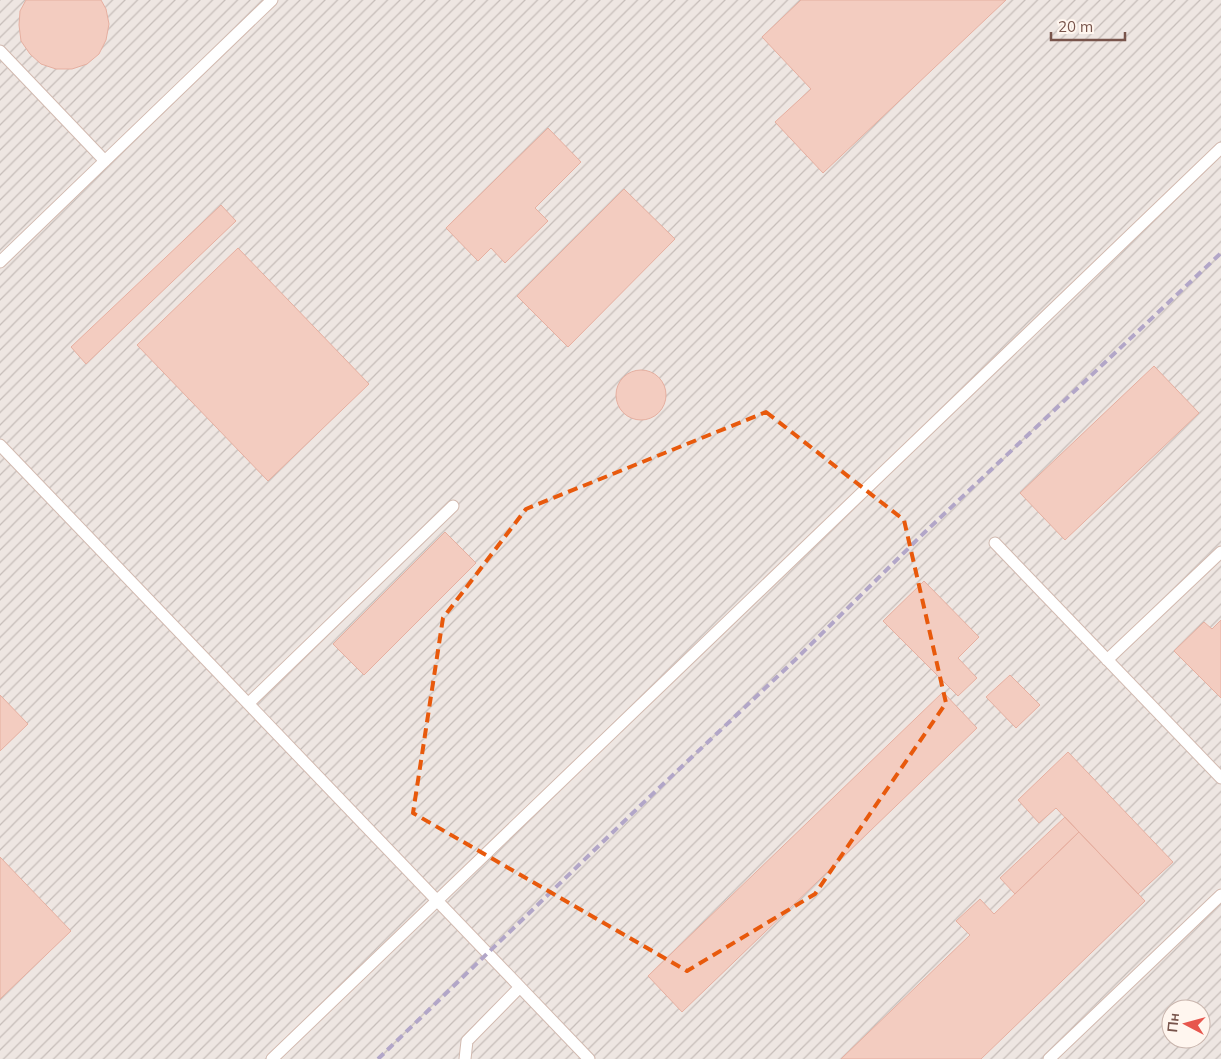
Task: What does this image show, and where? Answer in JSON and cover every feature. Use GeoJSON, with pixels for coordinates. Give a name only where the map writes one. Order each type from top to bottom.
{"type":"FeatureCollection","features":[{"type":"Feature","properties":{"kind":"lane"},"geometry":{"type":"LineString","coordinates":[[0,262],[272,0]]}},
{"type":"Feature","properties":{"kind":"lane"},"geometry":{"type":"LineString","coordinates":[[0,51],[105,161]]}},
{"type":"Feature","properties":{"kind":"lane"},"geometry":{"type":"LineString","coordinates":[[272,1059],[1221,148]]}},
{"type":"Feature","properties":{"kind":"lane"},"geometry":{"type":"LineString","coordinates":[[0,445],[589,1059]]}},
{"type":"Feature","properties":{"kind":"lane"},"geometry":{"type":"LineString","coordinates":[[249,703],[453,506]]}},
{"type":"Feature","properties":{"kind":"lane"},"geometry":{"type":"LineString","coordinates":[[995,543],[1221,778]]}},
{"type":"Feature","properties":{"kind":"lane"},"geometry":{"type":"LineString","coordinates":[[1108,660],[1221,552]]}},
{"type":"Feature","properties":{"kind":"lane"},"geometry":{"type":"LineString","coordinates":[[1048,1059],[1221,895]]}},
{"type":"Feature","properties":{"kind":"lane"},"geometry":{"type":"LineString","coordinates":[[466,1059],[467,1041],[520,987]]}},
{"type":"Feature","properties":{"kind":"highlighted area"},"geometry":{"type":"Polygon","coordinates":[[[766,412],[904,520],[946,703],[815,894],[687,971],[413,813],[443,618],[526,509],[766,412]]]}},
{"type":"Feature","properties":{"kind":"shaded area"},"geometry":{"type":"Polygon","coordinates":[[[0,0],[1221,0],[1221,1059],[0,1059],[0,0]]]}},
{"type":"Feature","properties":{"kind":"building"},"geometry":{"type":"Polygon","coordinates":[[[26,0],[101,0],[106,9],[109,24],[106,40],[99,54],[87,64],[72,69],[56,69],[41,64],[30,54],[21,41],[20,11],[26,0]]]}},
{"type":"Feature","properties":{"kind":"building"},"geometry":{"type":"Polygon","coordinates":[[[801,0],[1006,0],[823,173],[775,122],[811,89],[762,37],[801,0]]]}},
{"type":"Feature","properties":{"kind":"building"},"geometry":{"type":"Polygon","coordinates":[[[548,128],[581,162],[535,208],[548,221],[505,263],[491,248],[478,261],[446,228],[548,128]]]}},
{"type":"Feature","properties":{"kind":"building"},"geometry":{"type":"Polygon","coordinates":[[[624,189],[675,239],[568,347],[517,296],[624,189]]]}},
{"type":"Feature","properties":{"kind":"building"},"geometry":{"type":"Polygon","coordinates":[[[221,205],[236,221],[86,364],[71,347],[221,205]]]}},
{"type":"Feature","properties":{"kind":"building"},"geometry":{"type":"Polygon","coordinates":[[[238,248],[369,384],[268,481],[137,345],[238,248]]]}},
{"type":"Feature","properties":{"kind":"building"},"geometry":{"type":"Polygon","coordinates":[[[1154,366],[1199,413],[1065,540],[1020,493],[1154,366]]]}},
{"type":"Feature","properties":{"kind":"building"},"geometry":{"type":"Polygon","coordinates":[[[636,370],[646,370],[659,377],[666,390],[666,400],[659,413],[646,420],[636,420],[627,416],[620,409],[616,400],[616,390],[620,381],[627,374],[636,370]]]}},
{"type":"Feature","properties":{"kind":"building"},"geometry":{"type":"Polygon","coordinates":[[[445,532],[476,563],[364,675],[333,644],[445,532]]]}},
{"type":"Feature","properties":{"kind":"building"},"geometry":{"type":"Polygon","coordinates":[[[924,581],[979,637],[958,658],[977,678],[958,696],[883,621],[924,581]]]}},
{"type":"Feature","properties":{"kind":"building"},"geometry":{"type":"Polygon","coordinates":[[[1221,620],[1221,698],[1174,651],[1204,622],[1212,629],[1221,620]]]}},
{"type":"Feature","properties":{"kind":"building"},"geometry":{"type":"Polygon","coordinates":[[[1010,675],[1040,705],[1016,728],[986,697],[1010,675]]]}},
{"type":"Feature","properties":{"kind":"building"},"geometry":{"type":"Polygon","coordinates":[[[943,692],[977,728],[682,1012],[648,976],[943,692]]]}},
{"type":"Feature","properties":{"kind":"building"},"geometry":{"type":"Polygon","coordinates":[[[0,695],[28,724],[0,751],[0,695]]]}},
{"type":"Feature","properties":{"kind":"building"},"geometry":{"type":"Polygon","coordinates":[[[1068,752],[1173,862],[1138,894],[1056,808],[1039,823],[1018,800],[1068,752]]]}},
{"type":"Feature","properties":{"kind":"building"},"geometry":{"type":"Polygon","coordinates":[[[1065,817],[1079,832],[1015,894],[1000,878],[1065,817]]]}},
{"type":"Feature","properties":{"kind":"building"},"geometry":{"type":"Polygon","coordinates":[[[1079,832],[1145,901],[981,1059],[841,1059],[970,935],[956,921],[980,899],[994,914],[1079,832]]]}},
{"type":"Feature","properties":{"kind":"building"},"geometry":{"type":"Polygon","coordinates":[[[0,857],[71,931],[0,999],[0,857]]]}},
{"type":"Feature","properties":{"kind":"railway"},"geometry":{"type":"LineString","coordinates":[[378,1059],[641,805],[795,660],[925,532],[1221,253]]}}]}
